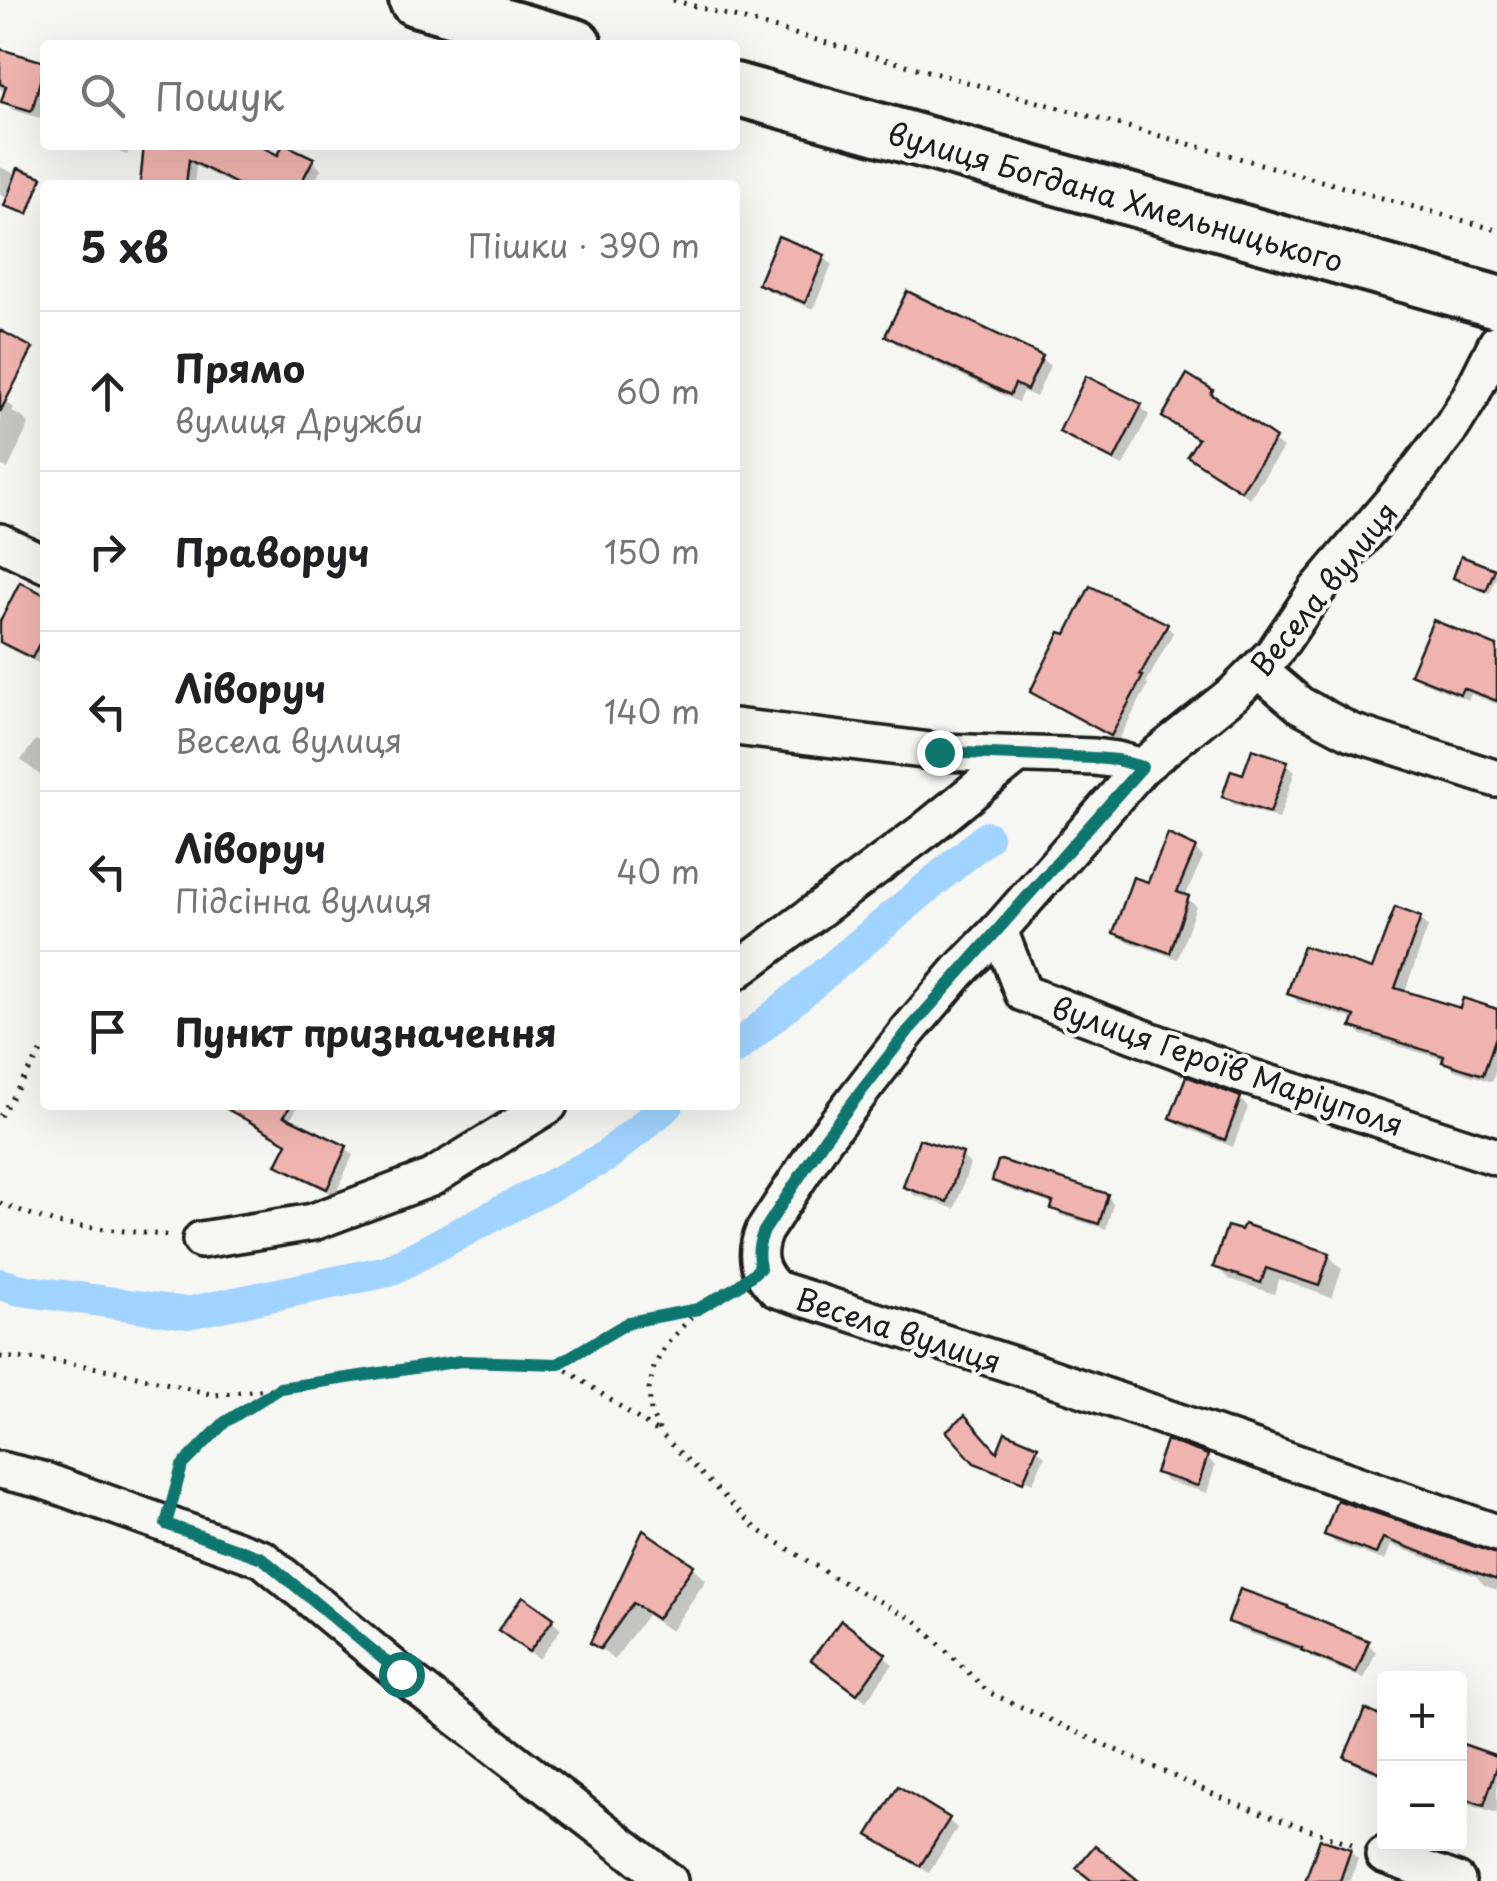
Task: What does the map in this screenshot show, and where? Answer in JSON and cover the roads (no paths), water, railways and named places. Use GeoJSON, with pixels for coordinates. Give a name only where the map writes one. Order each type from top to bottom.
{"type":"FeatureCollection","features":[{"type":"Feature","properties":{"kind":"main road"},"geometry":{"type":"LineString","coordinates":[[415,0],[558,40]]}},
{"type":"Feature","properties":{"kind":"main road","name":"вулиця Богдана Хмельницького"},"geometry":{"type":"LineString","coordinates":[[740,90],[1497,302]]}},
{"type":"Feature","properties":{"kind":"street","name":"Весела вулиця"},"geometry":{"type":"LineString","coordinates":[[1497,343],[1452,426],[1316,591],[1259,670],[1142,767],[908,1031],[825,1138],[764,1231],[757,1256],[766,1280],[776,1289],[1054,1378],[1497,1533]]}},
{"type":"Feature","properties":{"kind":"street"},"geometry":{"type":"LineString","coordinates":[[0,542],[40,562]]}},
{"type":"Feature","properties":{"kind":"street"},"geometry":{"type":"LineString","coordinates":[[1259,670],[1300,705],[1351,732],[1497,779]]}},
{"type":"Feature","properties":{"kind":"street"},"geometry":{"type":"LineString","coordinates":[[740,728],[890,748],[1094,758],[1142,767]]}},
{"type":"Feature","properties":{"kind":"street"},"geometry":{"type":"LineString","coordinates":[[740,968],[923,832],[1018,755]]}},
{"type":"Feature","properties":{"kind":"street","name":"вулиця Героїв Маріуполя"},"geometry":{"type":"LineString","coordinates":[[999,930],[1023,993],[1240,1074],[1497,1157]]}},
{"type":"Feature","properties":{"kind":"street"},"geometry":{"type":"LineString","coordinates":[[201,1240],[313,1222],[431,1178],[541,1110]]}},
{"type":"Feature","properties":{"kind":"street"},"geometry":{"type":"LineString","coordinates":[[0,1470],[42,1480],[262,1558],[401,1674],[670,1881]]}},
{"type":"Feature","properties":{"kind":"street"},"geometry":{"type":"LineString","coordinates":[[1384,1855],[1457,1881]]}},
{"type":"Feature","properties":{"kind":"waterway"},"geometry":{"type":"LineString","coordinates":[[740,1045],[987,837]]}},
{"type":"Feature","properties":{"kind":"waterway"},"geometry":{"type":"LineString","coordinates":[[0,1284],[187,1313],[388,1271],[605,1157],[662,1110]]}}]}
